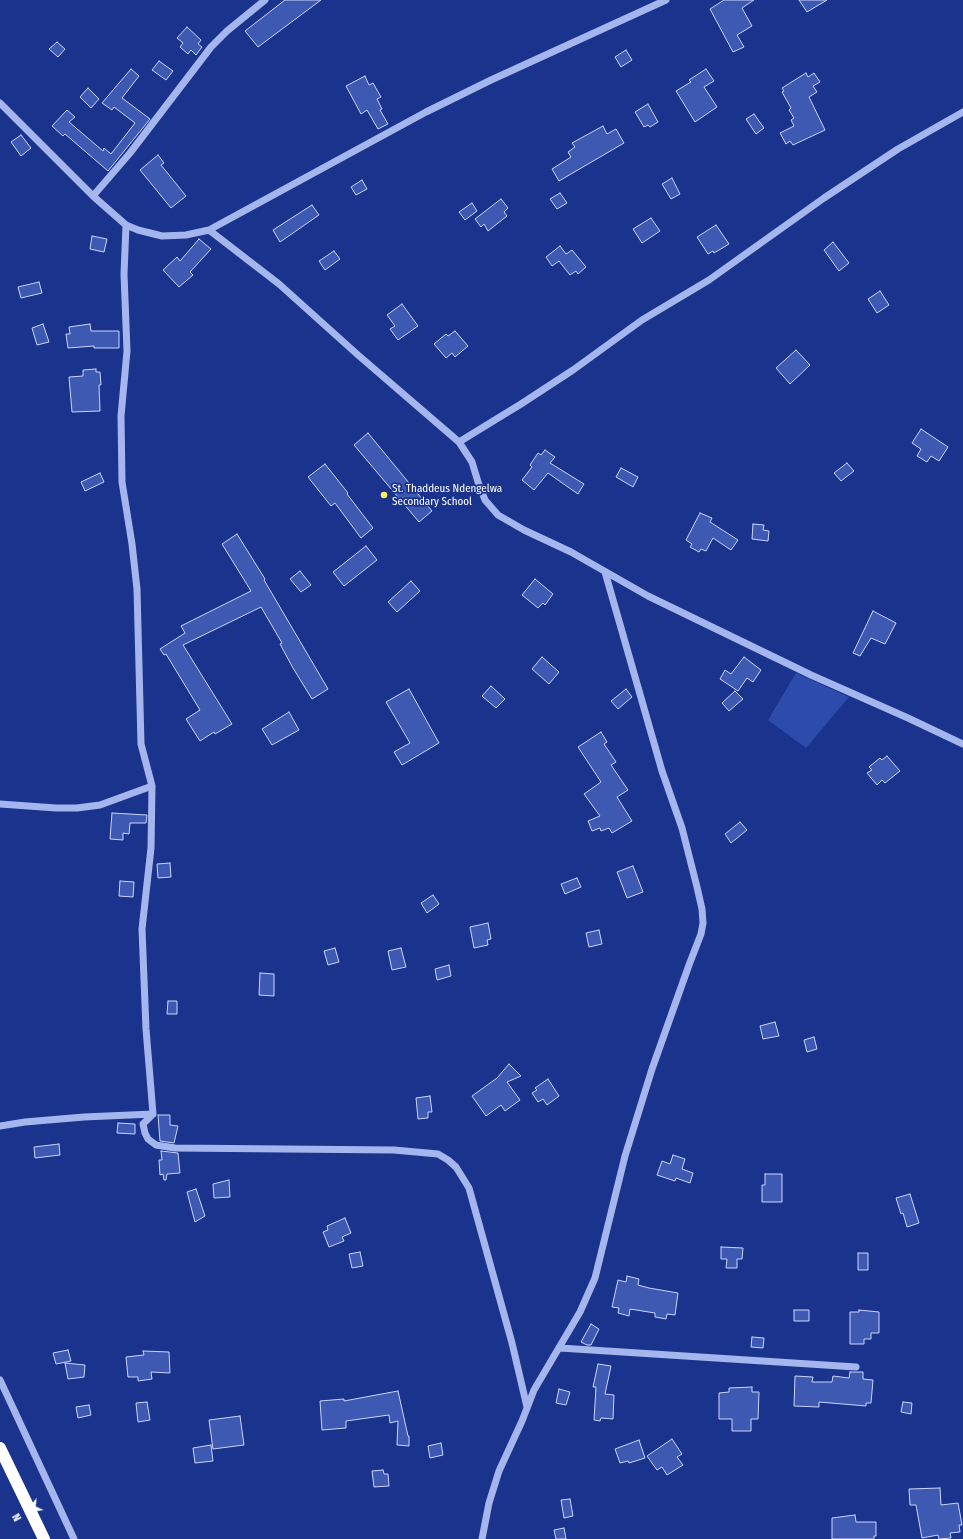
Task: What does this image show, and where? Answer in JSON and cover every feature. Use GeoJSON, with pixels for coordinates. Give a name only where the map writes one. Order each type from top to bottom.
{"type":"FeatureCollection","features":[{"type":"Feature","properties":{"kind":"highway"},"geometry":{"type":"LineString","coordinates":[[0,1448],[44,1539]]}},
{"type":"Feature","properties":{"kind":"street"},"geometry":{"type":"LineString","coordinates":[[93,196],[130,153],[211,47],[226,31],[265,0]]}},
{"type":"Feature","properties":{"kind":"street"},"geometry":{"type":"LineString","coordinates":[[0,103],[93,196],[126,225],[138,230],[162,236],[186,235],[208,230],[432,109],[491,80],[666,0]]}},
{"type":"Feature","properties":{"kind":"street"},"geometry":{"type":"LineString","coordinates":[[459,442],[573,370],[642,320],[709,280],[824,198],[898,149],[963,112]]}},
{"type":"Feature","properties":{"kind":"street"},"geometry":{"type":"LineString","coordinates":[[126,225],[124,274],[127,351],[121,416],[122,482],[132,544],[137,589],[141,744],[152,786],[151,848],[142,929],[146,1029],[153,1114],[143,1124],[145,1133],[152,1143],[164,1147],[394,1150],[438,1154],[448,1160],[456,1167],[469,1188],[512,1343],[528,1408]]}},
{"type":"Feature","properties":{"kind":"street"},"geometry":{"type":"LineString","coordinates":[[208,230],[279,284],[358,356],[459,442],[472,462],[485,500],[498,515],[524,530],[571,552],[648,596],[811,675],[963,744]]}},
{"type":"Feature","properties":{"kind":"street"},"geometry":{"type":"LineString","coordinates":[[482,1539],[489,1503],[499,1471],[528,1408],[534,1390],[580,1312],[595,1278],[628,1148],[652,1069],[701,934],[703,924],[702,909],[682,828],[662,771],[605,572]]}},
{"type":"Feature","properties":{"kind":"street"},"geometry":{"type":"LineString","coordinates":[[0,804],[56,808],[92,806],[100,805],[152,786]]}},
{"type":"Feature","properties":{"kind":"street"},"geometry":{"type":"LineString","coordinates":[[0,1126],[25,1122],[84,1117],[153,1114]]}},
{"type":"Feature","properties":{"kind":"street"},"geometry":{"type":"LineString","coordinates":[[560,1348],[856,1367]]}},
{"type":"Feature","properties":{"kind":"street"},"geometry":{"type":"LineString","coordinates":[[0,1380],[74,1539]]}},
{"type":"Feature","properties":{"kind":"shaded area"},"geometry":{"type":"Polygon","coordinates":[[[796,673],[849,697],[806,748],[768,720],[796,673]]]}},
{"type":"Feature","properties":{"kind":"building"},"geometry":{"type":"Polygon","coordinates":[[[285,0],[321,0],[258,47],[245,31],[285,0]]]}},
{"type":"Feature","properties":{"kind":"building"},"geometry":{"type":"Polygon","coordinates":[[[724,0],[754,0],[742,8],[752,26],[737,35],[744,47],[733,52],[710,9],[724,0]]]}},
{"type":"Feature","properties":{"kind":"building"},"geometry":{"type":"Polygon","coordinates":[[[799,0],[827,0],[807,12],[799,0]]]}},
{"type":"Feature","properties":{"kind":"building"},"geometry":{"type":"Polygon","coordinates":[[[187,27],[201,40],[198,44],[202,47],[196,55],[191,50],[188,54],[180,47],[183,43],[177,38],[187,27]]]}},
{"type":"Feature","properties":{"kind":"building"},"geometry":{"type":"Polygon","coordinates":[[[57,42],[65,49],[58,57],[49,49],[57,42]]]}},
{"type":"Feature","properties":{"kind":"building"},"geometry":{"type":"Polygon","coordinates":[[[626,50],[632,60],[621,67],[615,57],[626,50]]]}},
{"type":"Feature","properties":{"kind":"building"},"geometry":{"type":"Polygon","coordinates":[[[159,61],[173,71],[166,80],[152,70],[159,61]]]}},
{"type":"Feature","properties":{"kind":"building"},"geometry":{"type":"Polygon","coordinates":[[[131,69],[139,76],[122,98],[150,119],[108,171],[65,134],[63,136],[52,126],[67,110],[75,117],[69,122],[103,151],[104,148],[111,154],[135,123],[114,107],[112,110],[102,103],[131,69]]]}},
{"type":"Feature","properties":{"kind":"building"},"geometry":{"type":"Polygon","coordinates":[[[706,69],[714,81],[704,87],[717,107],[695,122],[676,91],[691,82],[689,80],[706,69]]]}},
{"type":"Feature","properties":{"kind":"building"},"geometry":{"type":"Polygon","coordinates":[[[806,73],[808,77],[814,73],[820,82],[813,86],[817,92],[809,97],[825,130],[793,145],[790,141],[786,144],[780,133],[794,126],[791,120],[794,118],[789,110],[791,108],[782,92],[784,91],[782,88],[806,73]]]}},
{"type":"Feature","properties":{"kind":"building"},"geometry":{"type":"Polygon","coordinates":[[[365,76],[369,85],[373,83],[381,97],[377,99],[382,109],[380,110],[388,124],[378,129],[367,110],[361,114],[346,86],[365,76]]]}},
{"type":"Feature","properties":{"kind":"building"},"geometry":{"type":"Polygon","coordinates":[[[88,88],[99,99],[91,108],[80,97],[88,88]]]}},
{"type":"Feature","properties":{"kind":"building"},"geometry":{"type":"Polygon","coordinates":[[[648,104],[658,122],[650,127],[648,125],[644,127],[635,112],[648,104]]]}},
{"type":"Feature","properties":{"kind":"building"},"geometry":{"type":"Polygon","coordinates":[[[754,114],[764,128],[756,134],[746,119],[754,114]]]}},
{"type":"Feature","properties":{"kind":"building"},"geometry":{"type":"Polygon","coordinates":[[[603,126],[607,134],[616,129],[624,143],[559,181],[552,169],[571,157],[568,152],[575,147],[572,143],[603,126]]]}},
{"type":"Feature","properties":{"kind":"building"},"geometry":{"type":"Polygon","coordinates":[[[21,135],[31,148],[21,156],[11,142],[21,135]]]}},
{"type":"Feature","properties":{"kind":"building"},"geometry":{"type":"Polygon","coordinates":[[[158,155],[164,163],[161,165],[186,196],[171,208],[140,170],[158,155]]]}},
{"type":"Feature","properties":{"kind":"building"},"geometry":{"type":"Polygon","coordinates":[[[672,178],[680,194],[671,199],[662,184],[672,178]]]}},
{"type":"Feature","properties":{"kind":"building"},"geometry":{"type":"Polygon","coordinates":[[[362,180],[367,189],[356,195],[351,187],[362,180]]]}},
{"type":"Feature","properties":{"kind":"building"},"geometry":{"type":"Polygon","coordinates":[[[560,193],[567,203],[557,209],[550,199],[560,193]]]}},
{"type":"Feature","properties":{"kind":"building"},"geometry":{"type":"Polygon","coordinates":[[[501,199],[508,208],[504,212],[507,216],[488,231],[484,224],[481,227],[475,219],[501,199]]]}},
{"type":"Feature","properties":{"kind":"building"},"geometry":{"type":"Polygon","coordinates":[[[472,203],[477,211],[465,220],[459,212],[472,203]]]}},
{"type":"Feature","properties":{"kind":"building"},"geometry":{"type":"Polygon","coordinates":[[[312,205],[319,215],[280,242],[273,230],[312,205]]]}},
{"type":"Feature","properties":{"kind":"building"},"geometry":{"type":"Polygon","coordinates":[[[651,218],[660,231],[642,243],[633,229],[651,218]]]}},
{"type":"Feature","properties":{"kind":"building"},"geometry":{"type":"Polygon","coordinates":[[[716,225],[729,244],[714,253],[713,251],[708,254],[697,237],[716,225]]]}},
{"type":"Feature","properties":{"kind":"building"},"geometry":{"type":"Polygon","coordinates":[[[92,236],[107,239],[104,252],[90,249],[92,236]]]}},
{"type":"Feature","properties":{"kind":"building"},"geometry":{"type":"Polygon","coordinates":[[[199,239],[211,249],[190,272],[193,275],[179,287],[163,270],[177,257],[180,261],[199,239]]]}},
{"type":"Feature","properties":{"kind":"building"},"geometry":{"type":"Polygon","coordinates":[[[833,242],[849,263],[839,271],[824,250],[833,242]]]}},
{"type":"Feature","properties":{"kind":"building"},"geometry":{"type":"Polygon","coordinates":[[[560,246],[566,254],[572,250],[586,267],[578,274],[576,271],[570,275],[559,261],[552,266],[546,257],[560,246]]]}},
{"type":"Feature","properties":{"kind":"building"},"geometry":{"type":"Polygon","coordinates":[[[334,251],[340,259],[325,270],[319,261],[334,251]]]}},
{"type":"Feature","properties":{"kind":"building"},"geometry":{"type":"Polygon","coordinates":[[[39,282],[42,293],[21,298],[18,287],[39,282]]]}},
{"type":"Feature","properties":{"kind":"building"},"geometry":{"type":"Polygon","coordinates":[[[880,291],[889,305],[877,313],[868,299],[880,291]]]}},
{"type":"Feature","properties":{"kind":"building"},"geometry":{"type":"Polygon","coordinates":[[[402,304],[418,326],[398,340],[390,329],[395,326],[387,315],[402,304]]]}},
{"type":"Feature","properties":{"kind":"building"},"geometry":{"type":"Polygon","coordinates":[[[43,324],[49,342],[37,345],[32,328],[43,324]]]}},
{"type":"Feature","properties":{"kind":"building"},"geometry":{"type":"Polygon","coordinates":[[[90,324],[91,331],[119,331],[119,348],[94,348],[94,346],[68,348],[66,334],[70,334],[69,327],[90,324]]]}},
{"type":"Feature","properties":{"kind":"building"},"geometry":{"type":"Polygon","coordinates":[[[455,331],[468,346],[455,357],[452,353],[446,358],[434,344],[446,334],[448,336],[455,331]]]}},
{"type":"Feature","properties":{"kind":"building"},"geometry":{"type":"Polygon","coordinates":[[[796,350],[810,365],[790,384],[776,368],[796,350]]]}},
{"type":"Feature","properties":{"kind":"building"},"geometry":{"type":"Polygon","coordinates":[[[96,369],[96,372],[100,372],[100,411],[72,412],[69,377],[83,376],[83,370],[96,369]]]}},
{"type":"Feature","properties":{"kind":"building"},"geometry":{"type":"Polygon","coordinates":[[[921,429],[948,447],[939,461],[931,456],[927,462],[917,456],[921,449],[912,443],[921,429]]]}},
{"type":"Feature","properties":{"kind":"building"},"geometry":{"type":"Polygon","coordinates":[[[368,433],[432,511],[419,522],[354,445],[368,433]]]}},
{"type":"Feature","properties":{"kind":"building"},"geometry":{"type":"Polygon","coordinates":[[[545,450],[555,457],[550,463],[584,484],[578,494],[548,473],[534,490],[522,480],[532,467],[530,465],[538,453],[541,455],[545,450]]]}},
{"type":"Feature","properties":{"kind":"building"},"geometry":{"type":"Polygon","coordinates":[[[847,463],[854,471],[841,481],[834,473],[847,463]]]}},
{"type":"Feature","properties":{"kind":"building"},"geometry":{"type":"Polygon","coordinates":[[[325,464],[373,528],[361,538],[335,503],[331,506],[308,477],[325,464]]]}},
{"type":"Feature","properties":{"kind":"building"},"geometry":{"type":"Polygon","coordinates":[[[621,468],[638,477],[633,487],[616,477],[621,468]]]}},
{"type":"Feature","properties":{"kind":"building"},"geometry":{"type":"Polygon","coordinates":[[[100,473],[104,482],[85,491],[81,482],[100,473]]]}},
{"type":"Feature","properties":{"kind":"building"},"geometry":{"type":"Polygon","coordinates":[[[700,513],[712,518],[710,522],[738,540],[731,550],[713,538],[706,551],[701,549],[699,552],[690,547],[692,544],[686,540],[700,513]]]}},
{"type":"Feature","properties":{"kind":"building"},"geometry":{"type":"Polygon","coordinates":[[[753,524],[764,525],[763,530],[769,531],[768,541],[752,539],[753,524]]]}},
{"type":"Feature","properties":{"kind":"building"},"geometry":{"type":"Polygon","coordinates":[[[237,534],[265,579],[264,580],[328,689],[312,699],[293,668],[280,644],[282,643],[261,607],[183,645],[232,724],[215,734],[214,732],[200,741],[186,719],[200,710],[166,654],[164,655],[160,649],[185,633],[181,626],[251,591],[222,544],[237,534]]]}},
{"type":"Feature","properties":{"kind":"building"},"geometry":{"type":"Polygon","coordinates":[[[366,546],[377,560],[344,586],[333,572],[366,546]]]}},
{"type":"Feature","properties":{"kind":"building"},"geometry":{"type":"Polygon","coordinates":[[[300,571],[311,585],[301,592],[290,579],[300,571]]]}},
{"type":"Feature","properties":{"kind":"building"},"geometry":{"type":"Polygon","coordinates":[[[535,579],[553,594],[545,605],[543,603],[538,608],[522,595],[535,579]]]}},
{"type":"Feature","properties":{"kind":"building"},"geometry":{"type":"Polygon","coordinates":[[[411,581],[420,591],[397,612],[388,602],[411,581]]]}},
{"type":"Feature","properties":{"kind":"building"},"geometry":{"type":"Polygon","coordinates":[[[873,611],[896,623],[885,644],[871,638],[860,656],[853,653],[873,611]]]}},
{"type":"Feature","properties":{"kind":"building"},"geometry":{"type":"Polygon","coordinates":[[[542,657],[559,672],[549,684],[532,669],[542,657]]]}},
{"type":"Feature","properties":{"kind":"building"},"geometry":{"type":"Polygon","coordinates":[[[744,657],[761,670],[753,682],[747,678],[738,691],[720,679],[725,670],[731,674],[744,657]]]}},
{"type":"Feature","properties":{"kind":"building"},"geometry":{"type":"Polygon","coordinates":[[[491,686],[505,699],[496,708],[482,696],[491,686]]]}},
{"type":"Feature","properties":{"kind":"building"},"geometry":{"type":"Polygon","coordinates":[[[409,689],[439,743],[402,765],[394,752],[410,743],[386,702],[409,689]]]}},
{"type":"Feature","properties":{"kind":"building"},"geometry":{"type":"Polygon","coordinates":[[[626,689],[632,697],[618,709],[611,701],[626,689]]]}},
{"type":"Feature","properties":{"kind":"building"},"geometry":{"type":"Polygon","coordinates":[[[735,691],[743,699],[729,711],[722,703],[735,691]]]}},
{"type":"Feature","properties":{"kind":"building"},"geometry":{"type":"Polygon","coordinates":[[[289,712],[299,730],[272,745],[262,729],[289,712]]]}},
{"type":"Feature","properties":{"kind":"building"},"geometry":{"type":"Polygon","coordinates":[[[601,732],[607,742],[604,744],[616,762],[611,765],[628,790],[617,797],[632,821],[612,833],[609,828],[601,831],[600,828],[592,831],[588,821],[600,816],[584,794],[601,782],[578,747],[601,732]]]}},
{"type":"Feature","properties":{"kind":"building"},"geometry":{"type":"Polygon","coordinates":[[[887,756],[900,771],[885,783],[882,780],[877,785],[867,773],[872,770],[869,767],[880,758],[882,760],[887,756]]]}},
{"type":"Feature","properties":{"kind":"building"},"geometry":{"type":"Polygon","coordinates":[[[112,813],[147,815],[146,823],[130,823],[129,834],[123,833],[123,840],[110,839],[112,813]]]}},
{"type":"Feature","properties":{"kind":"building"},"geometry":{"type":"Polygon","coordinates":[[[740,822],[747,830],[731,843],[725,834],[740,822]]]}},
{"type":"Feature","properties":{"kind":"building"},"geometry":{"type":"Polygon","coordinates":[[[170,863],[171,877],[158,878],[157,864],[170,863]]]}},
{"type":"Feature","properties":{"kind":"building"},"geometry":{"type":"Polygon","coordinates":[[[633,866],[643,892],[627,898],[617,872],[633,866]]]}},
{"type":"Feature","properties":{"kind":"building"},"geometry":{"type":"Polygon","coordinates":[[[577,878],[581,887],[565,894],[561,884],[577,878]]]}},
{"type":"Feature","properties":{"kind":"building"},"geometry":{"type":"Polygon","coordinates":[[[120,881],[134,882],[133,897],[119,896],[120,881]]]}},
{"type":"Feature","properties":{"kind":"building"},"geometry":{"type":"Polygon","coordinates":[[[433,895],[439,904],[427,913],[421,903],[433,895]]]}},
{"type":"Feature","properties":{"kind":"building"},"geometry":{"type":"Polygon","coordinates":[[[488,923],[491,939],[487,940],[488,945],[474,948],[470,927],[488,923]]]}},
{"type":"Feature","properties":{"kind":"building"},"geometry":{"type":"Polygon","coordinates":[[[599,930],[602,944],[589,947],[586,933],[599,930]]]}},
{"type":"Feature","properties":{"kind":"building"},"geometry":{"type":"Polygon","coordinates":[[[335,948],[339,962],[328,965],[324,951],[335,948]]]}},
{"type":"Feature","properties":{"kind":"building"},"geometry":{"type":"Polygon","coordinates":[[[401,948],[406,967],[392,970],[388,951],[401,948]]]}},
{"type":"Feature","properties":{"kind":"building"},"geometry":{"type":"Polygon","coordinates":[[[449,965],[451,976],[437,980],[435,969],[449,965]]]}},
{"type":"Feature","properties":{"kind":"building"},"geometry":{"type":"Polygon","coordinates":[[[260,973],[274,974],[274,996],[259,995],[260,973]]]}},
{"type":"Feature","properties":{"kind":"building"},"geometry":{"type":"Polygon","coordinates":[[[168,1001],[177,1001],[177,1014],[167,1014],[168,1001]]]}},
{"type":"Feature","properties":{"kind":"building"},"geometry":{"type":"Polygon","coordinates":[[[775,1022],[779,1036],[763,1039],[760,1026],[775,1022]]]}},
{"type":"Feature","properties":{"kind":"building"},"geometry":{"type":"Polygon","coordinates":[[[814,1037],[817,1049],[807,1052],[804,1040],[814,1037]]]}},
{"type":"Feature","properties":{"kind":"building"},"geometry":{"type":"Polygon","coordinates":[[[509,1064],[521,1076],[507,1082],[520,1100],[505,1111],[501,1105],[486,1116],[472,1096],[497,1078],[509,1064]]]}},
{"type":"Feature","properties":{"kind":"building"},"geometry":{"type":"Polygon","coordinates":[[[548,1079],[559,1096],[547,1105],[543,1099],[538,1102],[532,1093],[537,1090],[535,1088],[548,1079]]]}},
{"type":"Feature","properties":{"kind":"building"},"geometry":{"type":"Polygon","coordinates":[[[430,1096],[432,1112],[428,1112],[428,1118],[418,1119],[416,1098],[430,1096]]]}},
{"type":"Feature","properties":{"kind":"building"},"geometry":{"type":"Polygon","coordinates":[[[158,1115],[170,1115],[170,1125],[178,1126],[174,1143],[160,1141],[158,1115]]]}},
{"type":"Feature","properties":{"kind":"building"},"geometry":{"type":"Polygon","coordinates":[[[118,1123],[135,1124],[135,1134],[117,1133],[118,1123]]]}},
{"type":"Feature","properties":{"kind":"building"},"geometry":{"type":"Polygon","coordinates":[[[59,1144],[60,1155],[35,1158],[34,1147],[59,1144]]]}},
{"type":"Feature","properties":{"kind":"building"},"geometry":{"type":"Polygon","coordinates":[[[161,1151],[178,1153],[180,1173],[167,1174],[166,1180],[164,1180],[163,1174],[160,1175],[159,1160],[162,1160],[161,1151]]]}},
{"type":"Feature","properties":{"kind":"building"},"geometry":{"type":"Polygon","coordinates":[[[673,1155],[685,1159],[682,1169],[693,1173],[690,1183],[676,1178],[675,1181],[657,1175],[662,1161],[670,1164],[673,1155]]]}},
{"type":"Feature","properties":{"kind":"building"},"geometry":{"type":"Polygon","coordinates":[[[765,1174],[782,1174],[782,1202],[762,1202],[762,1185],[765,1185],[765,1174]]]}},
{"type":"Feature","properties":{"kind":"building"},"geometry":{"type":"Polygon","coordinates":[[[229,1180],[230,1197],[214,1198],[213,1184],[229,1180]]]}},
{"type":"Feature","properties":{"kind":"building"},"geometry":{"type":"Polygon","coordinates":[[[196,1189],[205,1216],[195,1222],[187,1192],[196,1189]]]}},
{"type":"Feature","properties":{"kind":"building"},"geometry":{"type":"Polygon","coordinates":[[[910,1194],[919,1223],[907,1227],[903,1213],[901,1214],[896,1198],[910,1194]]]}},
{"type":"Feature","properties":{"kind":"building"},"geometry":{"type":"Polygon","coordinates":[[[345,1218],[351,1233],[342,1237],[344,1241],[329,1247],[323,1232],[328,1230],[327,1226],[345,1218]]]}},
{"type":"Feature","properties":{"kind":"building"},"geometry":{"type":"Polygon","coordinates":[[[721,1247],[743,1248],[742,1259],[737,1259],[737,1268],[726,1268],[727,1259],[721,1259],[721,1247]]]}},
{"type":"Feature","properties":{"kind":"building"},"geometry":{"type":"Polygon","coordinates":[[[360,1252],[363,1266],[352,1268],[349,1254],[360,1252]]]}},
{"type":"Feature","properties":{"kind":"building"},"geometry":{"type":"Polygon","coordinates":[[[858,1253],[868,1253],[868,1270],[858,1270],[858,1253]]]}},
{"type":"Feature","properties":{"kind":"building"},"geometry":{"type":"Polygon","coordinates":[[[627,1276],[639,1279],[638,1285],[678,1293],[675,1315],[667,1314],[666,1319],[655,1317],[655,1313],[630,1309],[629,1316],[618,1313],[619,1308],[612,1307],[618,1280],[626,1282],[627,1276]]]}},
{"type":"Feature","properties":{"kind":"building"},"geometry":{"type":"Polygon","coordinates":[[[794,1310],[809,1310],[809,1321],[794,1321],[794,1310]]]}},
{"type":"Feature","properties":{"kind":"building"},"geometry":{"type":"Polygon","coordinates":[[[859,1310],[879,1312],[879,1333],[871,1333],[871,1339],[864,1339],[864,1344],[850,1344],[850,1312],[859,1312],[859,1310]]]}},
{"type":"Feature","properties":{"kind":"building"},"geometry":{"type":"Polygon","coordinates":[[[591,1324],[599,1329],[591,1345],[587,1345],[581,1342],[591,1324]]]}},
{"type":"Feature","properties":{"kind":"building"},"geometry":{"type":"Polygon","coordinates":[[[752,1337],[764,1338],[763,1348],[751,1347],[752,1337]]]}},
{"type":"Feature","properties":{"kind":"building"},"geometry":{"type":"Polygon","coordinates":[[[68,1350],[71,1361],[56,1364],[53,1353],[68,1350]]]}},
{"type":"Feature","properties":{"kind":"building"},"geometry":{"type":"Polygon","coordinates":[[[143,1351],[169,1352],[170,1373],[151,1372],[152,1379],[138,1381],[138,1377],[128,1377],[126,1357],[144,1355],[143,1351]]]}},
{"type":"Feature","properties":{"kind":"building"},"geometry":{"type":"Polygon","coordinates":[[[65,1363],[85,1365],[84,1377],[68,1379],[65,1363]]]}},
{"type":"Feature","properties":{"kind":"building"},"geometry":{"type":"Polygon","coordinates":[[[598,1364],[611,1366],[605,1394],[614,1395],[613,1419],[601,1418],[600,1421],[594,1420],[596,1387],[593,1387],[598,1364]]]}},
{"type":"Feature","properties":{"kind":"building"},"geometry":{"type":"Polygon","coordinates":[[[850,1372],[863,1372],[863,1379],[873,1380],[871,1403],[866,1403],[866,1406],[819,1402],[819,1407],[794,1406],[795,1376],[813,1377],[812,1382],[832,1382],[833,1376],[849,1378],[850,1372]]]}},
{"type":"Feature","properties":{"kind":"building"},"geometry":{"type":"Polygon","coordinates":[[[752,1387],[752,1392],[759,1392],[758,1419],[751,1419],[751,1431],[732,1431],[732,1419],[719,1419],[719,1393],[729,1392],[729,1388],[752,1387]]]}},
{"type":"Feature","properties":{"kind":"building"},"geometry":{"type":"Polygon","coordinates":[[[559,1389],[570,1392],[566,1405],[556,1403],[559,1389]]]}},
{"type":"Feature","properties":{"kind":"building"},"geometry":{"type":"Polygon","coordinates":[[[398,1391],[409,1436],[409,1446],[397,1445],[398,1421],[390,1423],[389,1415],[346,1421],[346,1428],[322,1430],[320,1401],[344,1399],[344,1401],[398,1391]]]}},
{"type":"Feature","properties":{"kind":"building"},"geometry":{"type":"Polygon","coordinates":[[[147,1402],[150,1420],[138,1422],[136,1403],[147,1402]]]}},
{"type":"Feature","properties":{"kind":"building"},"geometry":{"type":"Polygon","coordinates":[[[903,1402],[912,1403],[911,1414],[901,1412],[903,1402]]]}},
{"type":"Feature","properties":{"kind":"building"},"geometry":{"type":"Polygon","coordinates":[[[89,1405],[91,1415],[78,1418],[76,1407],[89,1405]]]}},
{"type":"Feature","properties":{"kind":"building"},"geometry":{"type":"Polygon","coordinates":[[[240,1416],[244,1445],[213,1449],[209,1420],[240,1416]]]}},
{"type":"Feature","properties":{"kind":"building"},"geometry":{"type":"Polygon","coordinates":[[[672,1439],[682,1454],[677,1457],[683,1465],[667,1475],[662,1467],[657,1470],[647,1456],[672,1439]]]}},
{"type":"Feature","properties":{"kind":"building"},"geometry":{"type":"Polygon","coordinates":[[[639,1440],[645,1458],[629,1463],[628,1461],[620,1463],[615,1449],[639,1440]]]}},
{"type":"Feature","properties":{"kind":"building"},"geometry":{"type":"Polygon","coordinates":[[[441,1443],[443,1455],[430,1458],[428,1446],[441,1443]]]}},
{"type":"Feature","properties":{"kind":"building"},"geometry":{"type":"Polygon","coordinates":[[[211,1445],[213,1461],[195,1463],[193,1448],[211,1445]]]}},
{"type":"Feature","properties":{"kind":"building"},"geometry":{"type":"Polygon","coordinates":[[[383,1470],[384,1474],[388,1474],[389,1486],[374,1487],[372,1471],[383,1470]]]}},
{"type":"Feature","properties":{"kind":"building"},"geometry":{"type":"Polygon","coordinates":[[[940,1488],[941,1505],[958,1503],[962,1525],[959,1525],[960,1532],[950,1533],[951,1538],[939,1539],[938,1535],[922,1538],[916,1505],[910,1505],[909,1489],[940,1488]]]}},
{"type":"Feature","properties":{"kind":"building"},"geometry":{"type":"Polygon","coordinates":[[[570,1499],[573,1516],[564,1518],[561,1500],[570,1499]]]}},
{"type":"Feature","properties":{"kind":"building"},"geometry":{"type":"Polygon","coordinates":[[[855,1515],[856,1522],[876,1522],[876,1536],[874,1536],[874,1539],[832,1539],[832,1518],[855,1515]]]}},
{"type":"Feature","properties":{"kind":"building"},"geometry":{"type":"Polygon","coordinates":[[[564,1528],[566,1539],[556,1539],[554,1530],[564,1528]]]}},
{"type":"Feature","properties":{"kind":"place","name":"St. Thaddeus Ndengelwa Secondary School"},"geometry":{"type":"Point","coordinates":[384,495]}}]}
